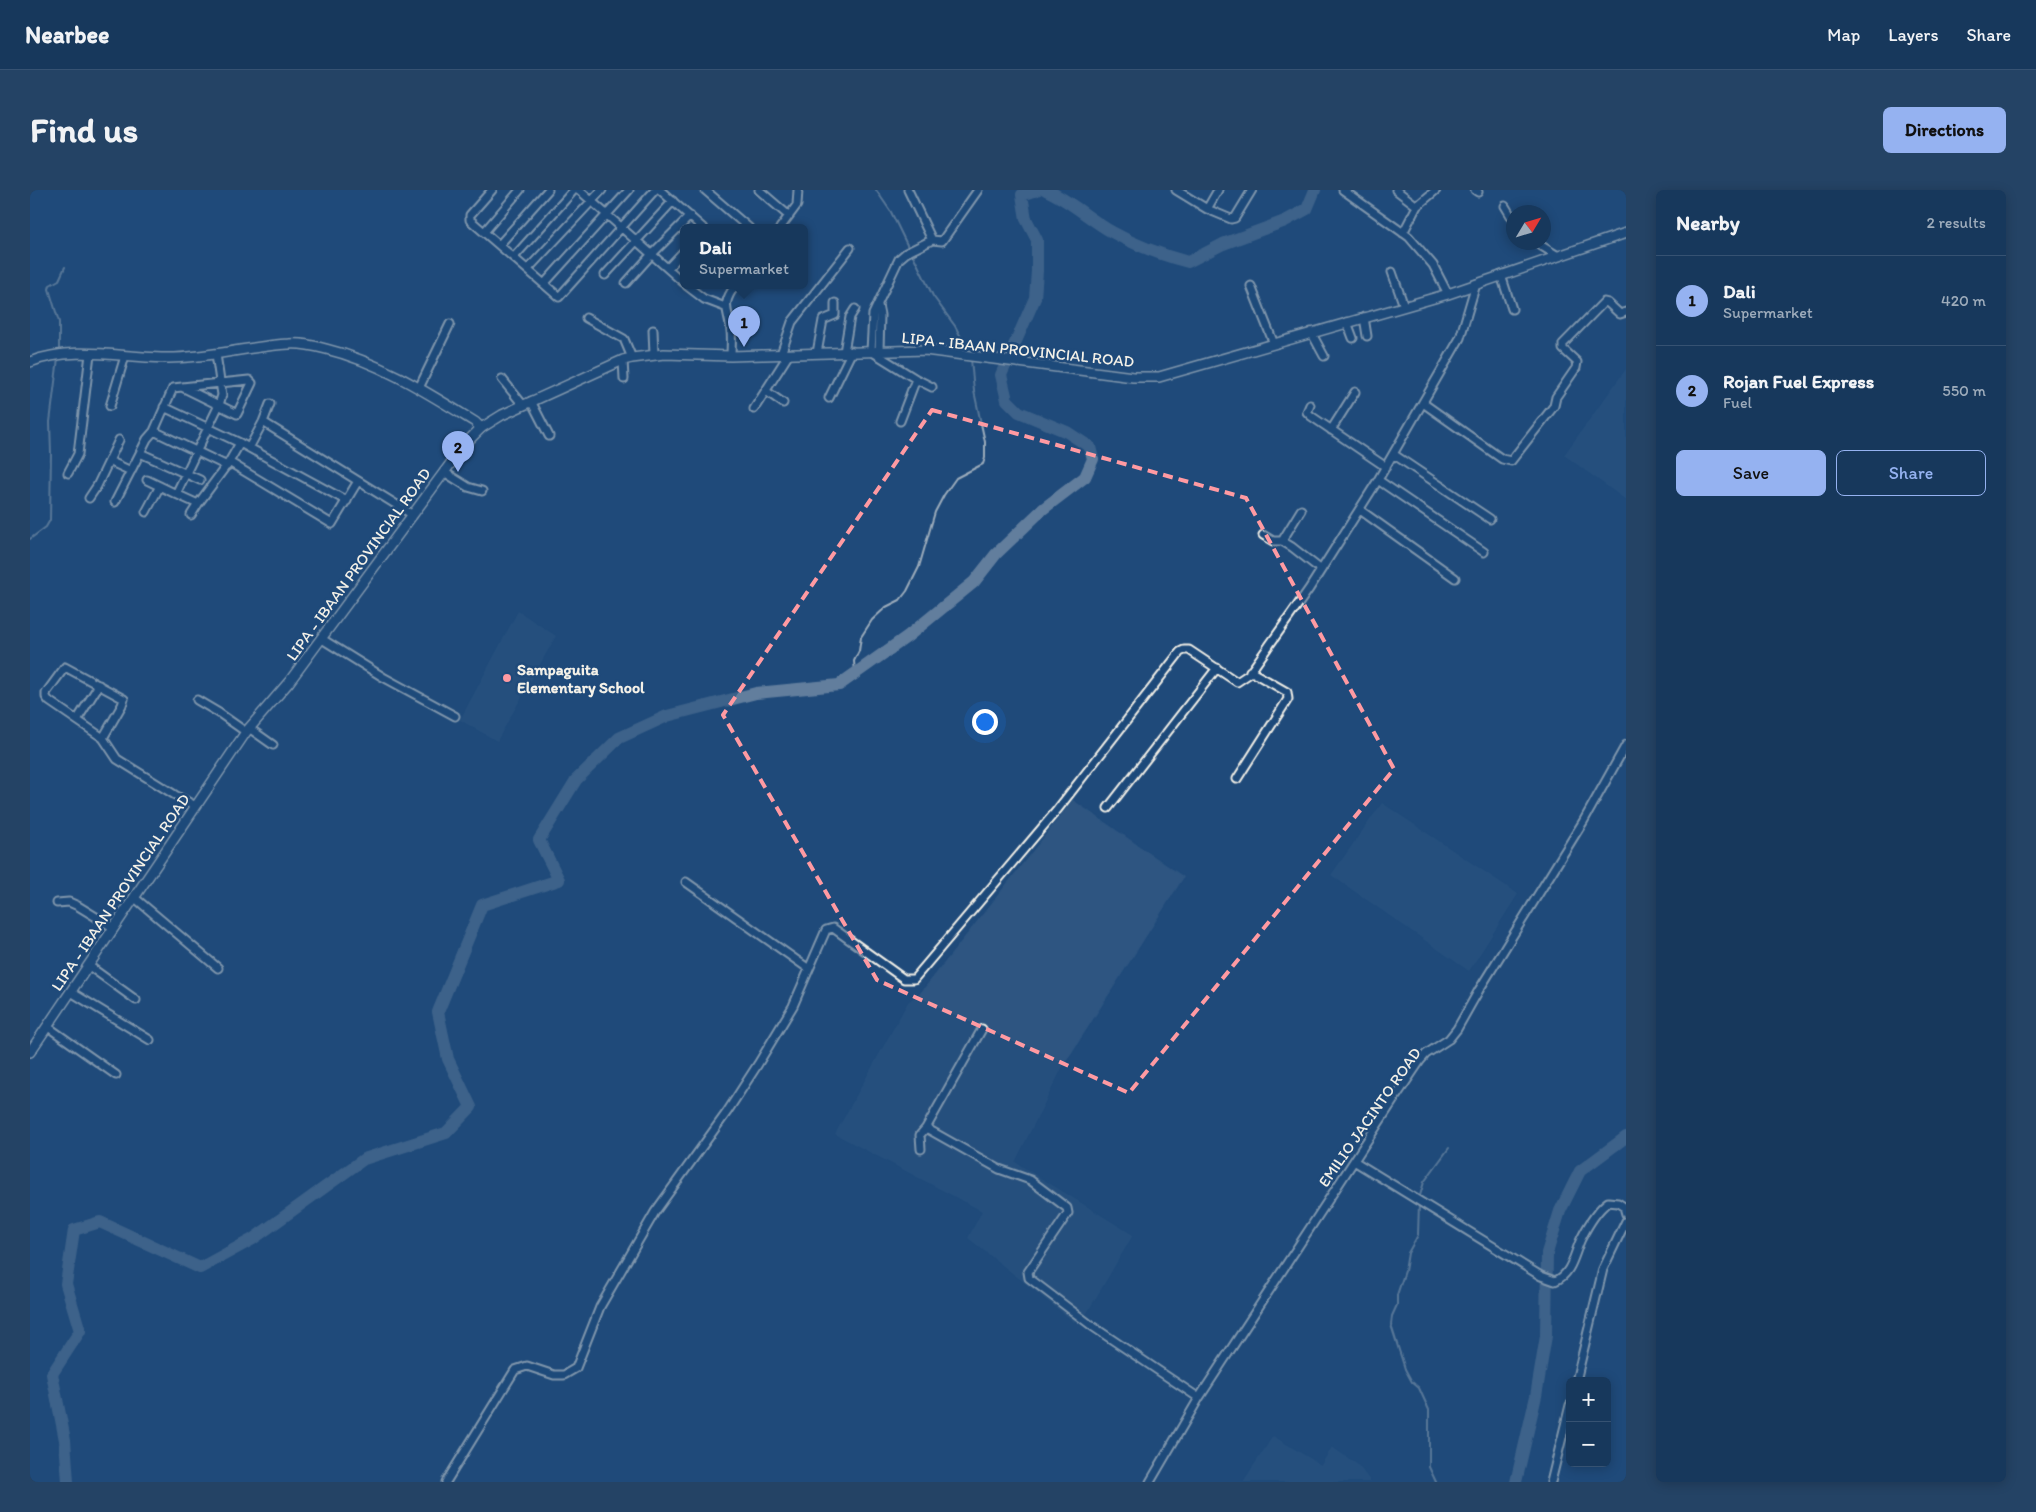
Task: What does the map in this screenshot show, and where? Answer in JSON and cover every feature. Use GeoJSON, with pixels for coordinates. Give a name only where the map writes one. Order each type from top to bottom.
{"type":"FeatureCollection","features":[{"type":"Feature","properties":{"kind":"main road","name":"LIPA - IBAAN PROVINCIAL ROAD"},"geometry":{"type":"LineString","coordinates":[[30,1052],[247,730],[289,682],[322,639],[465,444],[481,428],[502,415],[628,359],[654,355],[731,356],[925,350],[1133,378],[1159,377],[1448,294],[1626,233]]}},
{"type":"Feature","properties":{"kind":"main road"},"geometry":{"type":"LineString","coordinates":[[30,362],[58,355],[90,354],[171,358],[288,344],[312,346],[351,355],[419,388],[475,422],[481,428]]}},
{"type":"Feature","properties":{"kind":"street"},"geometry":{"type":"LineString","coordinates":[[492,190],[469,217],[561,297],[655,190]]}},
{"type":"Feature","properties":{"kind":"street"},"geometry":{"type":"LineString","coordinates":[[484,231],[520,190]]}},
{"type":"Feature","properties":{"kind":"street"},"geometry":{"type":"LineString","coordinates":[[500,244],[548,190]]}},
{"type":"Feature","properties":{"kind":"street"},"geometry":{"type":"LineString","coordinates":[[514,257],[574,190]]}},
{"type":"Feature","properties":{"kind":"street"},"geometry":{"type":"LineString","coordinates":[[579,190],[680,279]]}},
{"type":"Feature","properties":{"kind":"street"},"geometry":{"type":"LineString","coordinates":[[528,269],[602,190]]}},
{"type":"Feature","properties":{"kind":"street"},"geometry":{"type":"LineString","coordinates":[[544,284],[629,190]]}},
{"type":"Feature","properties":{"kind":"street"},"geometry":{"type":"LineString","coordinates":[[660,190],[699,224]]}},
{"type":"Feature","properties":{"kind":"street"},"geometry":{"type":"LineString","coordinates":[[705,190],[744,224]]}},
{"type":"Feature","properties":{"kind":"street"},"geometry":{"type":"LineString","coordinates":[[759,190],[789,216]]}},
{"type":"Feature","properties":{"kind":"street"},"geometry":{"type":"LineString","coordinates":[[783,224],[797,205],[798,190]]}},
{"type":"Feature","properties":{"kind":"street"},"geometry":{"type":"LineString","coordinates":[[908,190],[932,240]]}},
{"type":"Feature","properties":{"kind":"street"},"geometry":{"type":"LineString","coordinates":[[932,387],[916,379],[875,351],[873,314],[899,259],[911,250],[932,240],[942,241],[978,190]]}},
{"type":"Feature","properties":{"kind":"street"},"geometry":{"type":"LineString","coordinates":[[1207,209],[1218,190]]}},
{"type":"Feature","properties":{"kind":"street"},"geometry":{"type":"LineString","coordinates":[[1179,191],[1207,209],[1225,217],[1235,218],[1252,190]]}},
{"type":"Feature","properties":{"kind":"street"},"geometry":{"type":"LineString","coordinates":[[1343,190],[1403,233],[1433,265],[1448,294]]}},
{"type":"Feature","properties":{"kind":"street"},"geometry":{"type":"LineString","coordinates":[[1398,190],[1418,206]]}},
{"type":"Feature","properties":{"kind":"street"},"geometry":{"type":"LineString","coordinates":[[1403,233],[1418,206],[1436,190]]}},
{"type":"Feature","properties":{"kind":"street"},"geometry":{"type":"LineString","coordinates":[[605,275],[673,201]]}},
{"type":"Feature","properties":{"kind":"street"},"geometry":{"type":"LineString","coordinates":[[682,224],[690,216]]}},
{"type":"Feature","properties":{"kind":"street"},"geometry":{"type":"LineString","coordinates":[[626,283],[680,226]]}},
{"type":"Feature","properties":{"kind":"street"},"geometry":{"type":"LineString","coordinates":[[754,409],[766,391],[785,354],[792,322],[850,248]]}},
{"type":"Feature","properties":{"kind":"street"},"geometry":{"type":"LineString","coordinates":[[1548,250],[1558,256]]}},
{"type":"Feature","properties":{"kind":"street"},"geometry":{"type":"LineString","coordinates":[[668,268],[680,255]]}},
{"type":"Feature","properties":{"kind":"street"},"geometry":{"type":"LineString","coordinates":[[1392,272],[1404,306]]}},
{"type":"Feature","properties":{"kind":"street"},"geometry":{"type":"LineString","coordinates":[[1501,275],[1512,310]]}},
{"type":"Feature","properties":{"kind":"street"},"geometry":{"type":"LineString","coordinates":[[446,1482],[515,1370],[526,1366],[554,1376],[564,1375],[576,1368],[600,1307],[655,1212],[727,1112],[793,1006],[826,930],[831,927],[904,979],[914,979],[1057,810],[1180,652],[1190,650],[1237,682],[1250,672],[1308,589],[1386,467],[1460,338],[1476,284]]}},
{"type":"Feature","properties":{"kind":"street"},"geometry":{"type":"LineString","coordinates":[[1251,286],[1274,344]]}},
{"type":"Feature","properties":{"kind":"street"},"geometry":{"type":"LineString","coordinates":[[692,289],[713,304],[726,307]]}},
{"type":"Feature","properties":{"kind":"street"},"geometry":{"type":"LineString","coordinates":[[731,356],[731,330],[726,300],[734,289]]}},
{"type":"Feature","properties":{"kind":"street"},"geometry":{"type":"LineString","coordinates":[[1423,403],[1502,459],[1511,461],[1554,406],[1556,397],[1578,364],[1563,349],[1563,344],[1604,302],[1608,302],[1620,314],[1626,312]]}},
{"type":"Feature","properties":{"kind":"street"},"geometry":{"type":"LineString","coordinates":[[817,353],[823,320],[835,315],[835,303]]}},
{"type":"Feature","properties":{"kind":"street"},"geometry":{"type":"LineString","coordinates":[[830,398],[848,352],[850,317],[855,309]]}},
{"type":"Feature","properties":{"kind":"street"},"geometry":{"type":"LineString","coordinates":[[1364,317],[1367,336]]}},
{"type":"Feature","properties":{"kind":"street"},"geometry":{"type":"LineString","coordinates":[[586,318],[624,339],[628,359],[624,379]]}},
{"type":"Feature","properties":{"kind":"street"},"geometry":{"type":"LineString","coordinates":[[1347,322],[1353,338]]}},
{"type":"Feature","properties":{"kind":"street"},"geometry":{"type":"LineString","coordinates":[[419,388],[450,324]]}},
{"type":"Feature","properties":{"kind":"street"},"geometry":{"type":"LineString","coordinates":[[653,330],[654,355]]}},
{"type":"Feature","properties":{"kind":"street"},"geometry":{"type":"LineString","coordinates":[[1311,332],[1324,356]]}},
{"type":"Feature","properties":{"kind":"street"},"geometry":{"type":"LineString","coordinates":[[68,474],[78,454],[90,354]]}},
{"type":"Feature","properties":{"kind":"street"},"geometry":{"type":"LineString","coordinates":[[176,494],[222,395],[216,354]]}},
{"type":"Feature","properties":{"kind":"street"},"geometry":{"type":"LineString","coordinates":[[110,406],[125,356]]}},
{"type":"Feature","properties":{"kind":"street"},"geometry":{"type":"LineString","coordinates":[[502,379],[527,403],[549,436]]}},
{"type":"Feature","properties":{"kind":"street"},"geometry":{"type":"LineString","coordinates":[[900,421],[916,379]]}},
{"type":"Feature","properties":{"kind":"street"},"geometry":{"type":"LineString","coordinates":[[116,502],[147,439],[154,431],[173,388],[221,382],[249,380],[252,383],[237,414],[182,387]]}},
{"type":"Feature","properties":{"kind":"street"},"geometry":{"type":"LineString","coordinates":[[766,391],[783,403]]}},
{"type":"Feature","properties":{"kind":"street"},"geometry":{"type":"LineString","coordinates":[[1330,430],[1355,392]]}},
{"type":"Feature","properties":{"kind":"street"},"geometry":{"type":"LineString","coordinates":[[249,448],[270,404]]}},
{"type":"Feature","properties":{"kind":"street"},"geometry":{"type":"LineString","coordinates":[[1310,405],[1309,414],[1386,467]]}},
{"type":"Feature","properties":{"kind":"street"},"geometry":{"type":"LineString","coordinates":[[164,407],[240,443],[347,501]]}},
{"type":"Feature","properties":{"kind":"street"},"geometry":{"type":"LineString","coordinates":[[263,422],[413,515]]}},
{"type":"Feature","properties":{"kind":"street"},"geometry":{"type":"LineString","coordinates":[[154,431],[228,464],[331,524],[358,481]]}},
{"type":"Feature","properties":{"kind":"street"},"geometry":{"type":"LineString","coordinates":[[89,498],[119,440]]}},
{"type":"Feature","properties":{"kind":"street"},"geometry":{"type":"LineString","coordinates":[[191,515],[228,464],[240,443]]}},
{"type":"Feature","properties":{"kind":"street"},"geometry":{"type":"LineString","coordinates":[[140,453],[200,480]]}},
{"type":"Feature","properties":{"kind":"street"},"geometry":{"type":"LineString","coordinates":[[1393,454],[1490,519]]}},
{"type":"Feature","properties":{"kind":"street"},"geometry":{"type":"LineString","coordinates":[[109,461],[131,471]]}},
{"type":"Feature","properties":{"kind":"street"},"geometry":{"type":"LineString","coordinates":[[444,472],[468,487],[482,491]]}},
{"type":"Feature","properties":{"kind":"street"},"geometry":{"type":"LineString","coordinates":[[147,480],[198,504]]}},
{"type":"Feature","properties":{"kind":"street"},"geometry":{"type":"LineString","coordinates":[[1378,480],[1484,552]]}},
{"type":"Feature","properties":{"kind":"street"},"geometry":{"type":"LineString","coordinates":[[146,512],[160,486]]}},
{"type":"Feature","properties":{"kind":"street"},"geometry":{"type":"LineString","coordinates":[[1282,542],[1301,510]]}},
{"type":"Feature","properties":{"kind":"street"},"geometry":{"type":"LineString","coordinates":[[1360,510],[1455,578]]}},
{"type":"Feature","properties":{"kind":"street"},"geometry":{"type":"LineString","coordinates":[[1263,535],[1273,542],[1282,542],[1320,569]]}},
{"type":"Feature","properties":{"kind":"street"},"geometry":{"type":"LineString","coordinates":[[322,639],[384,677],[454,716]]}},
{"type":"Feature","properties":{"kind":"street"},"geometry":{"type":"LineString","coordinates":[[103,738],[124,699],[65,667],[46,693],[49,701],[103,738],[117,759],[196,806]]}},
{"type":"Feature","properties":{"kind":"street"},"geometry":{"type":"LineString","coordinates":[[1108,808],[1217,668]]}},
{"type":"Feature","properties":{"kind":"street"},"geometry":{"type":"LineString","coordinates":[[1237,779],[1288,699],[1287,692],[1250,672]]}},
{"type":"Feature","properties":{"kind":"street"},"geometry":{"type":"LineString","coordinates":[[77,720],[99,685]]}},
{"type":"Feature","properties":{"kind":"street"},"geometry":{"type":"LineString","coordinates":[[197,700],[272,745]]}},
{"type":"Feature","properties":{"kind":"street","name":"EMILIO JACINTO ROAD"},"geometry":{"type":"LineString","coordinates":[[1150,1482],[1199,1398],[1420,1061],[1426,1054],[1449,1039],[1457,1029],[1583,822],[1626,745]]}},
{"type":"Feature","properties":{"kind":"street"},"geometry":{"type":"LineString","coordinates":[[686,882],[809,969]]}},
{"type":"Feature","properties":{"kind":"street"},"geometry":{"type":"LineString","coordinates":[[135,898],[218,968]]}},
{"type":"Feature","properties":{"kind":"street"},"geometry":{"type":"LineString","coordinates":[[57,903],[70,902],[114,928]]}},
{"type":"Feature","properties":{"kind":"street"},"geometry":{"type":"LineString","coordinates":[[89,966],[122,992],[136,1000]]}},
{"type":"Feature","properties":{"kind":"street"},"geometry":{"type":"LineString","coordinates":[[71,992],[150,1040]]}},
{"type":"Feature","properties":{"kind":"street"},"geometry":{"type":"LineString","coordinates":[[48,1027],[116,1075]]}},
{"type":"Feature","properties":{"kind":"street"},"geometry":{"type":"LineString","coordinates":[[920,1149],[920,1135],[926,1128],[982,1029]]}},
{"type":"Feature","properties":{"kind":"street"},"geometry":{"type":"LineString","coordinates":[[926,1128],[999,1169],[1030,1180],[1067,1208],[1068,1213],[1028,1272],[1028,1278],[1108,1337],[1199,1398]]}},
{"type":"Feature","properties":{"kind":"street"},"geometry":{"type":"LineString","coordinates":[[1354,1161],[1541,1276],[1555,1281],[1563,1278],[1581,1240],[1599,1209],[1608,1202],[1618,1203],[1624,1207],[1626,1214]]}},
{"type":"Feature","properties":{"kind":"street"},"geometry":{"type":"LineString","coordinates":[[1577,1377],[1603,1269],[1626,1221]]}},
{"type":"Feature","properties":{"kind":"street"},"geometry":{"type":"LineString","coordinates":[[1551,1482],[1566,1421]]}},
{"type":"Feature","properties":{"kind":"highlighted area"},"geometry":{"type":"Polygon","coordinates":[[[932,410],[1246,498],[1394,769],[1129,1093],[877,980],[723,715],[932,410]]]}},
{"type":"Feature","properties":{"kind":"shaded area"},"geometry":{"type":"Polygon","coordinates":[[[1626,369],[1626,500],[1564,455],[1626,369]]]}},
{"type":"Feature","properties":{"kind":"shaded area","name":"Sampaguita Elementary School"},"geometry":{"type":"Polygon","coordinates":[[[518,611],[556,636],[497,741],[460,720],[518,611]]]}},
{"type":"Feature","properties":{"kind":"shaded area"},"geometry":{"type":"Polygon","coordinates":[[[1073,800],[1184,877],[1062,1068],[1015,1162],[1133,1235],[1087,1313],[1074,1322],[968,1238],[982,1211],[835,1134],[908,1002],[921,992],[1073,800]]]}},
{"type":"Feature","properties":{"kind":"shaded area"},"geometry":{"type":"Polygon","coordinates":[[[1382,803],[1518,894],[1469,971],[1331,875],[1382,803]]]}},
{"type":"Feature","properties":{"kind":"shaded area"},"geometry":{"type":"Polygon","coordinates":[[[1273,1436],[1321,1465],[1332,1447],[1358,1465],[1371,1482],[1243,1482],[1273,1436]]]}},
{"type":"Feature","properties":{"kind":"waterway"},"geometry":{"type":"LineString","coordinates":[[876,190],[891,212],[909,249]]}},
{"type":"Feature","properties":{"kind":"waterway"},"geometry":{"type":"LineString","coordinates":[[68,1482],[65,1440],[52,1374],[80,1331],[66,1284],[74,1230],[100,1222],[200,1268],[253,1239],[364,1159],[446,1133],[471,1107],[448,1059],[438,1012],[482,905],[559,880],[539,840],[576,780],[619,738],[667,716],[756,693],[839,685],[908,636],[974,582],[996,554],[1043,509],[1085,477],[1093,459],[1090,447],[1067,432],[1019,412],[1007,400],[1001,375],[1035,298],[1037,240],[1026,219],[1022,195],[1037,190]]}},
{"type":"Feature","properties":{"kind":"waterway"},"geometry":{"type":"LineString","coordinates":[[1046,190],[1064,199],[1121,237],[1149,250],[1188,262],[1223,244],[1285,221],[1307,209],[1315,190]]}},
{"type":"Feature","properties":{"kind":"waterway"},"geometry":{"type":"LineString","coordinates":[[912,253],[933,296],[955,326],[969,352]]}},
{"type":"Feature","properties":{"kind":"waterway"},"geometry":{"type":"LineString","coordinates":[[59,351],[59,322],[49,289],[50,285],[59,280],[65,267]]}},
{"type":"Feature","properties":{"kind":"waterway"},"geometry":{"type":"LineString","coordinates":[[30,539],[46,527],[50,520],[50,422],[58,358]]}},
{"type":"Feature","properties":{"kind":"waterway"},"geometry":{"type":"LineString","coordinates":[[855,673],[854,661],[859,651],[861,637],[872,620],[886,607],[900,600],[907,591],[919,567],[935,512],[944,495],[956,478],[983,464],[985,442],[974,391],[971,359]]}},
{"type":"Feature","properties":{"kind":"waterway"},"geometry":{"type":"LineString","coordinates":[[1516,1482],[1536,1396],[1546,1336],[1547,1253],[1560,1211],[1580,1171],[1626,1137]]}},
{"type":"Feature","properties":{"kind":"waterway"},"geometry":{"type":"LineString","coordinates":[[1419,1199],[1424,1182],[1449,1148]]}},
{"type":"Feature","properties":{"kind":"waterway"},"geometry":{"type":"LineString","coordinates":[[1419,1203],[1418,1235],[1408,1253],[1391,1325],[1405,1369],[1412,1382],[1419,1388],[1429,1410],[1429,1467],[1436,1482]]}},
{"type":"Feature","properties":{"kind":"place","name":"Dali"},"geometry":{"type":"Point","coordinates":[744,347]}},
{"type":"Feature","properties":{"kind":"place","name":"Rojan Fuel Express"},"geometry":{"type":"Point","coordinates":[458,472]}},
{"type":"Feature","properties":{"kind":"place","name":"Sampaguita Elementary School"},"geometry":{"type":"Point","coordinates":[507,678]}}]}
